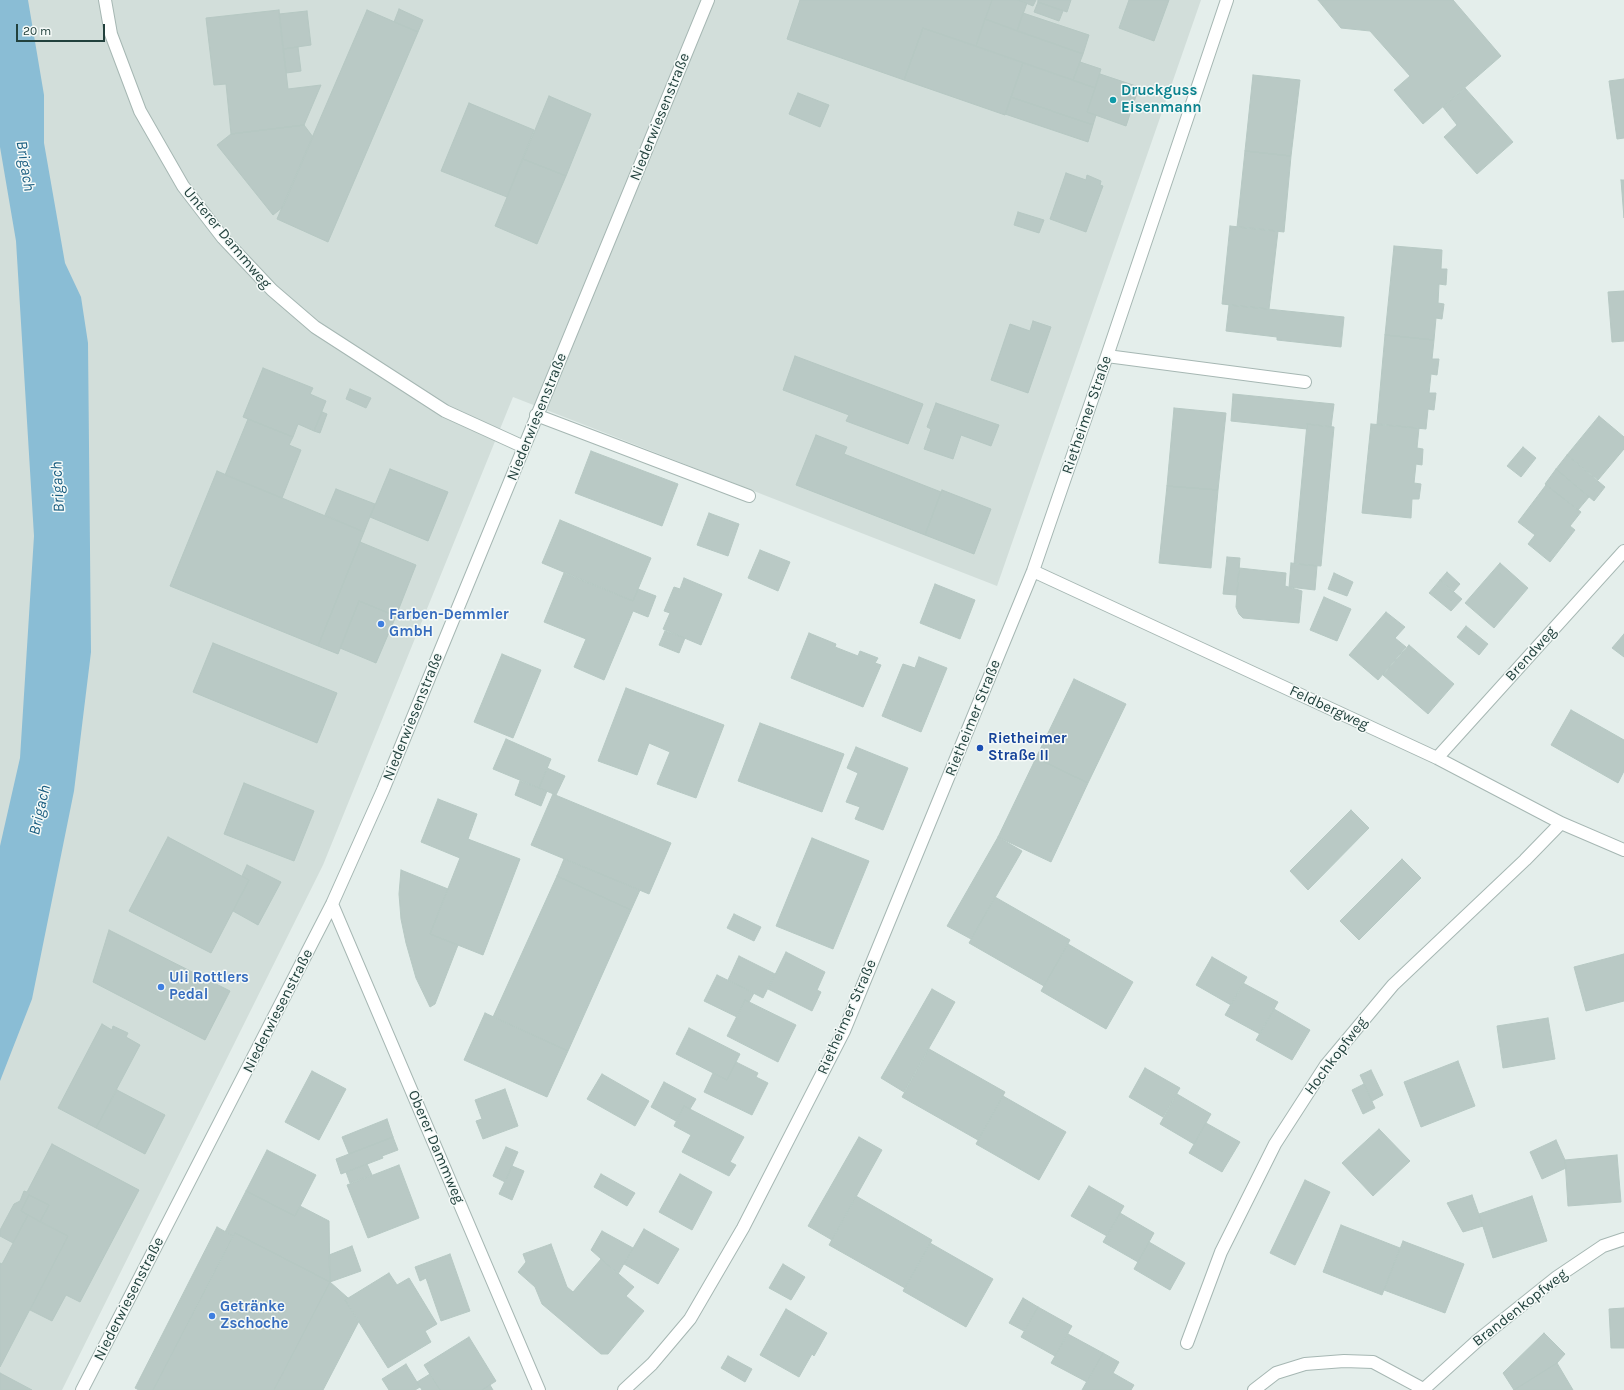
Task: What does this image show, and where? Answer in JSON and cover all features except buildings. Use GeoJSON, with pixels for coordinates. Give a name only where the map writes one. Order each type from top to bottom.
{"type":"FeatureCollection","features":[{"type":"Feature","properties":{"kind":"street","name":"Unterer Dammweg"},"geometry":{"type":"LineString","coordinates":[[105,0],[111,34],[140,111],[183,186],[223,238],[267,285],[315,327],[445,411],[524,447]]}},
{"type":"Feature","properties":{"kind":"street","name":"Niederwiesenstraße"},"geometry":{"type":"LineString","coordinates":[[82,1390],[332,904],[383,790],[708,0]]}},
{"type":"Feature","properties":{"kind":"street","name":"Rietheimer Straße"},"geometry":{"type":"LineString","coordinates":[[624,1390],[652,1364],[690,1319],[743,1228],[844,1031],[1033,571],[1227,0]]}},
{"type":"Feature","properties":{"kind":"street"},"geometry":{"type":"LineString","coordinates":[[1107,356],[1306,382]]}},
{"type":"Feature","properties":{"kind":"street"},"geometry":{"type":"LineString","coordinates":[[536,415],[749,496]]}},
{"type":"Feature","properties":{"kind":"street","name":"Brendweg"},"geometry":{"type":"LineString","coordinates":[[1438,758],[1624,551]]}},
{"type":"Feature","properties":{"kind":"street","name":"Feldbergweg"},"geometry":{"type":"LineString","coordinates":[[1033,571],[1438,758],[1561,823],[1624,850]]}},
{"type":"Feature","properties":{"kind":"street","name":"Hochkopfweg"},"geometry":{"type":"LineString","coordinates":[[1187,1342],[1221,1252],[1275,1144],[1326,1065],[1393,985],[1525,860],[1561,823]]}},
{"type":"Feature","properties":{"kind":"street","name":"Oberer Dammweg"},"geometry":{"type":"LineString","coordinates":[[332,904],[539,1390]]}},
{"type":"Feature","properties":{"kind":"street","name":"Brandenkopfweg"},"geometry":{"type":"LineString","coordinates":[[1424,1389],[1477,1341],[1557,1277],[1603,1246],[1624,1239]]}},
{"type":"Feature","properties":{"kind":"street"},"geometry":{"type":"LineString","coordinates":[[1254,1390],[1276,1373],[1305,1364],[1344,1361],[1373,1362],[1424,1389]]}},
{"type":"Feature","properties":{"kind":"shaded area"},"geometry":{"type":"Polygon","coordinates":[[[0,0],[1201,0],[997,586],[513,397],[323,865],[62,1390],[0,1390],[0,0]]]}},
{"type":"Feature","properties":{"kind":"water","name":"Brigach"},"geometry":{"type":"Polygon","coordinates":[[[0,0],[28,0],[44,95],[44,143],[65,263],[81,297],[88,343],[91,652],[74,791],[32,999],[0,1081],[0,846],[20,758],[34,536],[16,241],[0,147],[0,0]]]}},
{"type":"Feature","properties":{"kind":"place","name":"Druckguss Eisenmann"},"geometry":{"type":"Point","coordinates":[1113,100]}},
{"type":"Feature","properties":{"kind":"place","name":"Farben-Demmler GmbH"},"geometry":{"type":"Point","coordinates":[381,624]}},
{"type":"Feature","properties":{"kind":"place","name":"Rietheimer Straße II"},"geometry":{"type":"Point","coordinates":[980,748]}},
{"type":"Feature","properties":{"kind":"place","name":"Uli Rottlers Pedal"},"geometry":{"type":"Point","coordinates":[161,987]}},
{"type":"Feature","properties":{"kind":"place","name":"Getränke Zschoche"},"geometry":{"type":"Point","coordinates":[212,1316]}}]}
